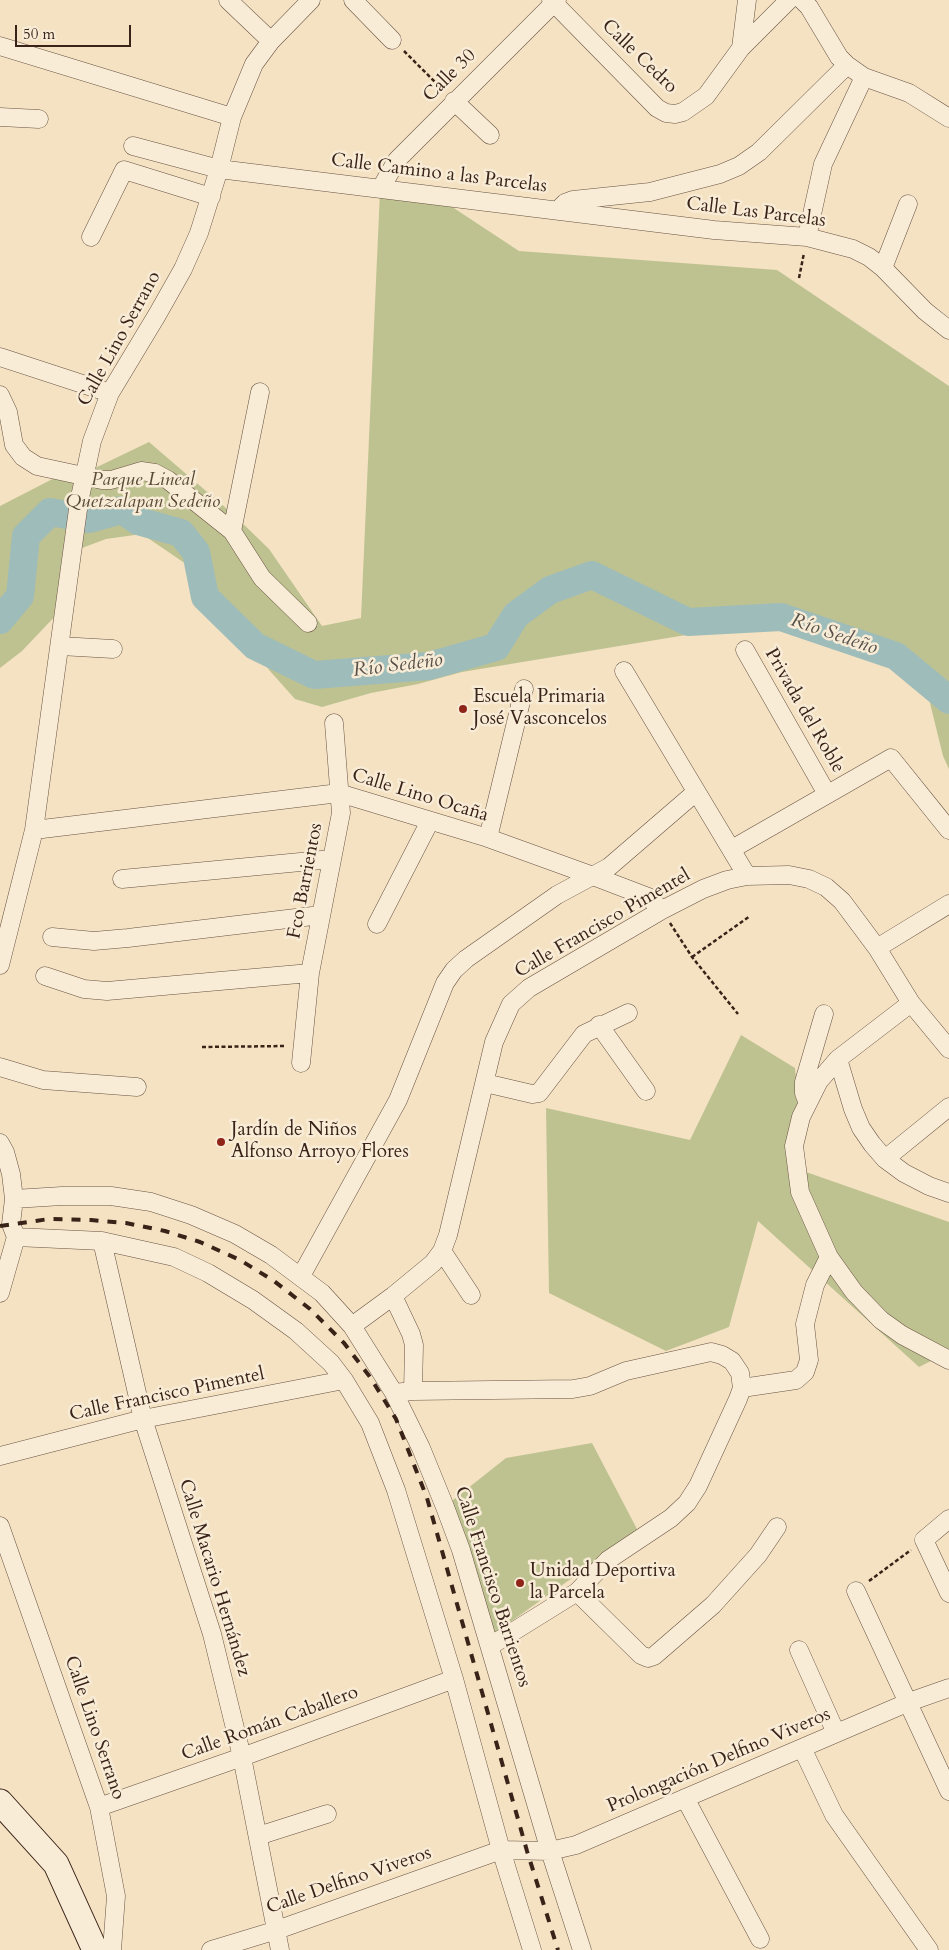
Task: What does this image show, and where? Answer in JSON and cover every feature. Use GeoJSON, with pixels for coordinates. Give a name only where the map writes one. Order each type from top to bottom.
{"type":"FeatureCollection","features":[{"type":"Feature","properties":{"kind":"main road"},"geometry":{"type":"LineString","coordinates":[[0,1802],[56,1864],[95,1950]]}},
{"type":"Feature","properties":{"kind":"street"},"geometry":{"type":"LineString","coordinates":[[228,0],[271,41]]}},
{"type":"Feature","properties":{"kind":"street","name":"Calle Lino Serrano"},"geometry":{"type":"LineString","coordinates":[[0,965],[34,830],[80,502],[92,441],[110,393],[183,269],[199,233],[219,169],[232,116],[254,64],[271,41],[311,0]]}},
{"type":"Feature","properties":{"kind":"street"},"geometry":{"type":"LineString","coordinates":[[353,0],[392,40]]}},
{"type":"Feature","properties":{"kind":"street","name":"Calle Cedro"},"geometry":{"type":"LineString","coordinates":[[741,48],[747,0]]}},
{"type":"Feature","properties":{"kind":"street","name":"Calle Cedro"},"geometry":{"type":"LineString","coordinates":[[554,1],[657,108],[666,113],[675,114],[683,112],[706,96],[741,48],[790,0]]}},
{"type":"Feature","properties":{"kind":"street"},"geometry":{"type":"LineString","coordinates":[[802,0],[839,57],[847,65],[864,77],[909,93],[949,118]]}},
{"type":"Feature","properties":{"kind":"street","name":"Calle 30"},"geometry":{"type":"LineString","coordinates":[[381,188],[397,160],[554,1]]}},
{"type":"Feature","properties":{"kind":"street"},"geometry":{"type":"LineString","coordinates":[[0,46],[232,116]]}},
{"type":"Feature","properties":{"kind":"street","name":"Calle Camino a las Parcelas"},"geometry":{"type":"LineString","coordinates":[[133,146],[219,169],[558,210],[573,200],[650,192],[720,174],[739,166],[759,152],[847,65]]}},
{"type":"Feature","properties":{"kind":"street"},"geometry":{"type":"LineString","coordinates":[[807,238],[823,164],[864,77]]}},
{"type":"Feature","properties":{"kind":"street"},"geometry":{"type":"LineString","coordinates":[[454,101],[490,135]]}},
{"type":"Feature","properties":{"kind":"street"},"geometry":{"type":"LineString","coordinates":[[0,117],[39,119]]}},
{"type":"Feature","properties":{"kind":"street"},"geometry":{"type":"LineString","coordinates":[[91,238],[124,170],[211,197]]}},
{"type":"Feature","properties":{"kind":"street"},"geometry":{"type":"LineString","coordinates":[[883,268],[908,204]]}},
{"type":"Feature","properties":{"kind":"street","name":"Calle Las Parcelas"},"geometry":{"type":"LineString","coordinates":[[558,210],[714,230],[807,238],[854,249],[883,268],[911,299],[949,330]]}},
{"type":"Feature","properties":{"kind":"street"},"geometry":{"type":"LineString","coordinates":[[0,357],[110,393]]}},
{"type":"Feature","properties":{"kind":"street"},"geometry":{"type":"LineString","coordinates":[[232,531],[260,392]]}},
{"type":"Feature","properties":{"kind":"street"},"geometry":{"type":"LineString","coordinates":[[0,395],[8,412],[14,445],[23,457],[37,466],[85,476],[111,480],[141,472],[155,473],[168,480],[232,531],[262,578],[308,623]]}},
{"type":"Feature","properties":{"kind":"street"},"geometry":{"type":"LineString","coordinates":[[60,646],[113,649]]}},
{"type":"Feature","properties":{"kind":"street","name":"Privada del Roble"},"geometry":{"type":"LineString","coordinates":[[745,650],[828,794]]}},
{"type":"Feature","properties":{"kind":"street"},"geometry":{"type":"LineString","coordinates":[[624,671],[748,876]]}},
{"type":"Feature","properties":{"kind":"street"},"geometry":{"type":"LineString","coordinates":[[488,838],[524,689]]}},
{"type":"Feature","properties":{"kind":"street","name":"Fco Barrientos"},"geometry":{"type":"LineString","coordinates":[[301,1055],[310,973],[341,814],[334,723]]}},
{"type":"Feature","properties":{"kind":"street"},"geometry":{"type":"LineString","coordinates":[[732,849],[891,758],[949,830]]}},
{"type":"Feature","properties":{"kind":"street"},"geometry":{"type":"LineString","coordinates":[[301,1276],[398,1100],[445,983],[454,970],[466,959],[557,895],[609,866],[696,792]]}},
{"type":"Feature","properties":{"kind":"street","name":"Calle Lino Ocaña"},"geometry":{"type":"LineString","coordinates":[[34,830],[339,793],[488,838],[593,876],[648,897],[662,910]]}},
{"type":"Feature","properties":{"kind":"street"},"geometry":{"type":"LineString","coordinates":[[377,924],[430,821]]}},
{"type":"Feature","properties":{"kind":"street"},"geometry":{"type":"LineString","coordinates":[[122,880],[332,859]]}},
{"type":"Feature","properties":{"kind":"street","name":"Calle Francisco Pimentel"},"geometry":{"type":"LineString","coordinates":[[352,1326],[433,1263],[442,1251],[448,1235],[494,1042],[511,1004],[529,988],[662,910],[703,889],[726,880],[748,876],[789,875],[809,879],[826,887],[842,901],[877,948],[911,1003],[949,1049]]}},
{"type":"Feature","properties":{"kind":"street"},"geometry":{"type":"LineString","coordinates":[[877,948],[949,904]]}},
{"type":"Feature","properties":{"kind":"street"},"geometry":{"type":"LineString","coordinates":[[52,937],[94,941],[321,915]]}},
{"type":"Feature","properties":{"kind":"street"},"geometry":{"type":"LineString","coordinates":[[45,976],[84,989],[107,991],[310,973]]}},
{"type":"Feature","properties":{"kind":"street"},"geometry":{"type":"LineString","coordinates":[[911,1003],[838,1059],[819,1081],[800,1117],[794,1146],[800,1192],[828,1257],[854,1292],[881,1320],[902,1335],[949,1360]]}},
{"type":"Feature","properties":{"kind":"street"},"geometry":{"type":"LineString","coordinates":[[484,1083],[532,1094],[539,1093],[576,1040],[599,1025],[628,1013]]}},
{"type":"Feature","properties":{"kind":"street"},"geometry":{"type":"LineString","coordinates":[[807,1102],[804,1093],[804,1082],[824,1014]]}},
{"type":"Feature","properties":{"kind":"street"},"geometry":{"type":"LineString","coordinates":[[599,1025],[646,1091]]}},
{"type":"Feature","properties":{"kind":"street"},"geometry":{"type":"LineString","coordinates":[[838,1059],[860,1128],[885,1158],[920,1182],[949,1193]]}},
{"type":"Feature","properties":{"kind":"street"},"geometry":{"type":"LineString","coordinates":[[0,1067],[43,1080],[137,1088]]}},
{"type":"Feature","properties":{"kind":"street"},"geometry":{"type":"LineString","coordinates":[[885,1158],[949,1107]]}},
{"type":"Feature","properties":{"kind":"street"},"geometry":{"type":"LineString","coordinates":[[0,1143],[5,1152],[11,1174],[14,1199],[11,1224],[16,1237],[0,1293]]}},
{"type":"Feature","properties":{"kind":"street","name":"Calle Francisco Barrientos"},"geometry":{"type":"LineString","coordinates":[[14,1199],[62,1196],[111,1196],[151,1202],[191,1215],[235,1234],[271,1255],[322,1293],[352,1326],[394,1393],[421,1448],[445,1507],[490,1646],[550,1852],[582,1950]]}},
{"type":"Feature","properties":{"kind":"street"},"geometry":{"type":"LineString","coordinates":[[16,1237],[102,1241],[174,1257],[208,1273],[253,1300],[296,1331],[331,1363],[344,1380],[357,1399],[382,1451],[454,1679],[501,1850],[532,1950]]}},
{"type":"Feature","properties":{"kind":"street","name":"Calle Macario Hernández"},"geometry":{"type":"LineString","coordinates":[[102,1241],[143,1419],[212,1634],[242,1757],[280,1950]]}},
{"type":"Feature","properties":{"kind":"street"},"geometry":{"type":"LineString","coordinates":[[442,1251],[472,1295]]}},
{"type":"Feature","properties":{"kind":"street"},"geometry":{"type":"LineString","coordinates":[[742,1388],[796,1380],[805,1372],[809,1360],[805,1340],[808,1308],[815,1286],[828,1257]]}},
{"type":"Feature","properties":{"kind":"street"},"geometry":{"type":"LineString","coordinates":[[393,1296],[411,1334],[414,1345],[413,1391]]}},
{"type":"Feature","properties":{"kind":"street"},"geometry":{"type":"LineString","coordinates":[[394,1393],[413,1391],[573,1389],[590,1386],[626,1370],[711,1352],[722,1355],[732,1361],[740,1373],[742,1388],[698,1486],[687,1503],[671,1518],[608,1560],[577,1592],[490,1646]]}},
{"type":"Feature","properties":{"kind":"street","name":"Calle Francisco Pimentel"},"geometry":{"type":"LineString","coordinates":[[0,1456],[143,1419],[344,1380]]}},
{"type":"Feature","properties":{"kind":"street"},"geometry":{"type":"LineString","coordinates":[[949,1519],[924,1540],[949,1593]]}},
{"type":"Feature","properties":{"kind":"street","name":"Calle Lino Serrano"},"geometry":{"type":"LineString","coordinates":[[0,1526],[100,1807],[116,1896],[112,1950]]}},
{"type":"Feature","properties":{"kind":"street"},"geometry":{"type":"LineString","coordinates":[[577,1592],[641,1655],[648,1658],[654,1656],[713,1605],[758,1555],[777,1527]]}},
{"type":"Feature","properties":{"kind":"street"},"geometry":{"type":"LineString","coordinates":[[856,1591],[949,1791]]}},
{"type":"Feature","properties":{"kind":"street"},"geometry":{"type":"LineString","coordinates":[[799,1650],[836,1733]]}},
{"type":"Feature","properties":{"kind":"street","name":"Calle Román Caballero"},"geometry":{"type":"LineString","coordinates":[[100,1807],[454,1679]]}},
{"type":"Feature","properties":{"kind":"street","name":"Prolongación Delfino Viveros"},"geometry":{"type":"LineString","coordinates":[[501,1850],[550,1852],[576,1846],[909,1702],[949,1688]]}},
{"type":"Feature","properties":{"kind":"street"},"geometry":{"type":"LineString","coordinates":[[802,1748],[834,1815],[929,1950]]}},
{"type":"Feature","properties":{"kind":"street"},"geometry":{"type":"LineString","coordinates":[[686,1798],[760,1939]]}},
{"type":"Feature","properties":{"kind":"street"},"geometry":{"type":"LineString","coordinates":[[258,1836],[327,1814]]}},
{"type":"Feature","properties":{"kind":"street","name":"Calle Delfino Viveros"},"geometry":{"type":"LineString","coordinates":[[211,1950],[277,1930],[501,1850]]}},
{"type":"Feature","properties":{"kind":"path"},"geometry":{"type":"LineString","coordinates":[[392,40],[454,101]]}},
{"type":"Feature","properties":{"kind":"path"},"geometry":{"type":"LineString","coordinates":[[799,278],[807,238]]}},
{"type":"Feature","properties":{"kind":"path"},"geometry":{"type":"LineString","coordinates":[[662,910],[692,957],[738,1014]]}},
{"type":"Feature","properties":{"kind":"path"},"geometry":{"type":"LineString","coordinates":[[692,957],[750,916]]}},
{"type":"Feature","properties":{"kind":"path"},"geometry":{"type":"LineString","coordinates":[[202,1047],[301,1055]]}},
{"type":"Feature","properties":{"kind":"path"},"geometry":{"type":"LineString","coordinates":[[856,1591],[924,1540]]}},
{"type":"Feature","properties":{"kind":"green space","name":"Parque Lineal Quetzalapan Sedeño"},"geometry":{"type":"Polygon","coordinates":[[[380,191],[437,197],[519,251],[777,270],[949,386],[949,769],[943,756],[930,703],[928,678],[907,662],[849,640],[776,625],[692,634],[462,672],[418,684],[371,693],[322,707],[295,699],[270,671],[186,564],[142,534],[106,539],[74,551],[60,611],[22,651],[0,668],[0,506],[72,469],[95,468],[149,442],[234,515],[269,549],[322,626],[361,618],[380,191]]]}},
{"type":"Feature","properties":{"kind":"green space"},"geometry":{"type":"Polygon","coordinates":[[[741,1035],[795,1068],[806,1172],[949,1222],[949,1352],[919,1367],[758,1221],[729,1327],[666,1351],[549,1293],[546,1108],[690,1140],[741,1035]]]}},
{"type":"Feature","properties":{"kind":"green space","name":"Unidad Deportiva la Parcela"},"geometry":{"type":"Polygon","coordinates":[[[592,1443],[638,1531],[492,1635],[448,1504],[506,1458],[592,1443]]]}},
{"type":"Feature","properties":{"kind":"waterway","name":"Río Sedeño"},"geometry":{"type":"LineString","coordinates":[[0,620],[20,596],[26,536],[50,512],[89,519],[122,510],[138,521],[181,533],[196,552],[205,597],[255,646],[314,675],[429,666],[496,647],[516,615],[550,590],[592,575],[688,622],[781,617],[896,656],[949,700]]}},
{"type":"Feature","properties":{"kind":"railway"},"geometry":{"type":"LineString","coordinates":[[0,1226],[49,1219],[91,1220],[126,1223],[165,1231],[200,1242],[240,1260],[274,1281],[310,1309],[344,1343],[370,1377],[396,1419],[427,1498],[527,1851],[558,1950]]}},
{"type":"Feature","properties":{"kind":"place","name":"Escuela Primaria José Vasconcelos"},"geometry":{"type":"Point","coordinates":[463,709]}},
{"type":"Feature","properties":{"kind":"place","name":"Jardín de Niños Alfonso Arroyo Flores"},"geometry":{"type":"Point","coordinates":[221,1142]}},
{"type":"Feature","properties":{"kind":"place","name":"Unidad Deportiva la Parcela"},"geometry":{"type":"Point","coordinates":[520,1583]}}]}
